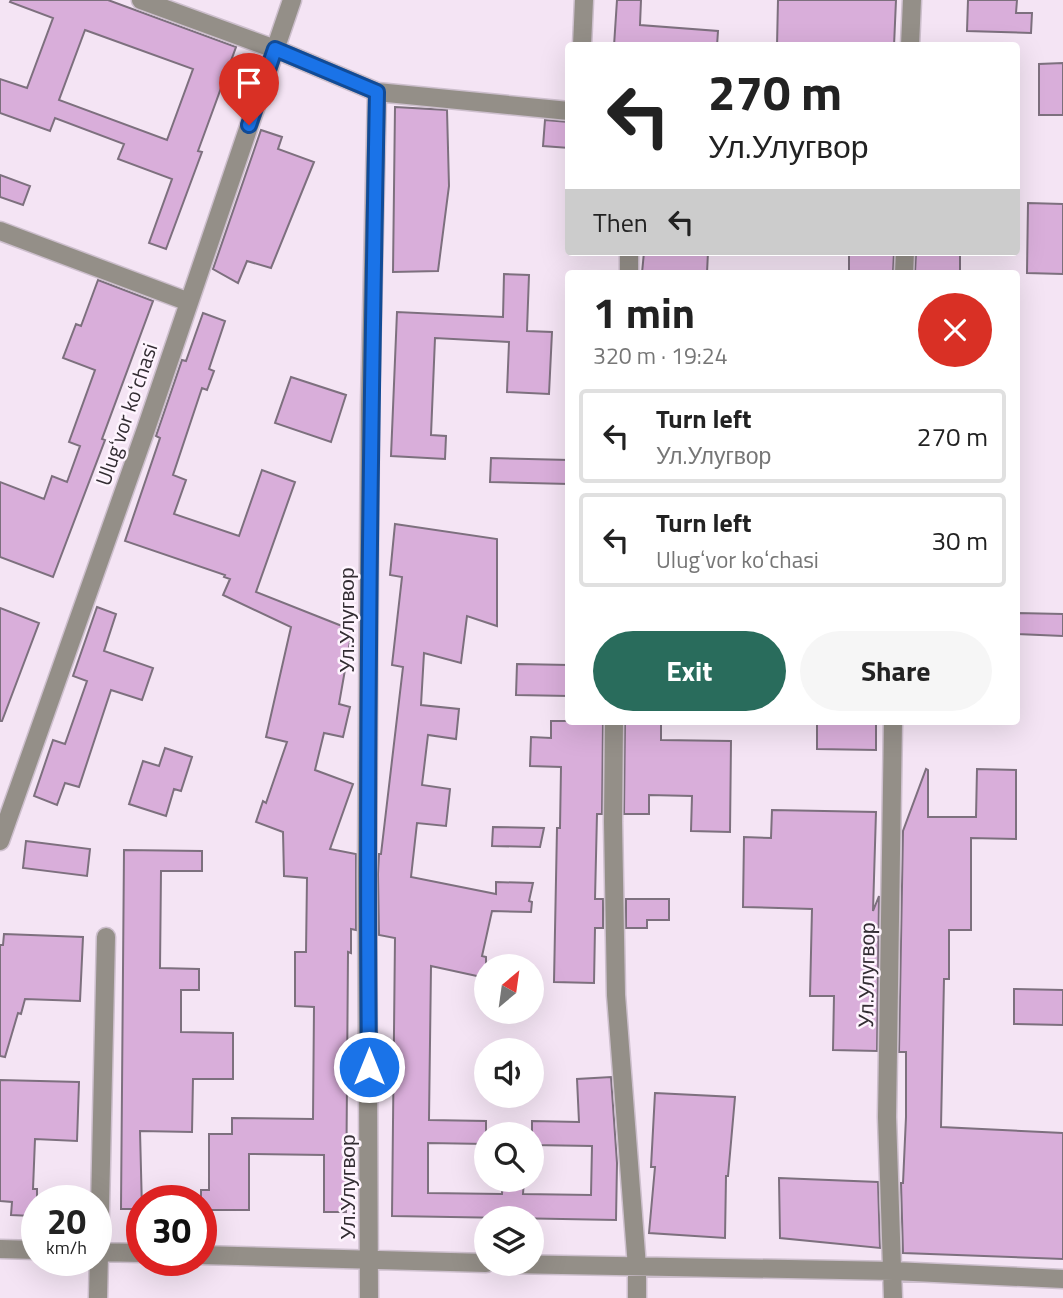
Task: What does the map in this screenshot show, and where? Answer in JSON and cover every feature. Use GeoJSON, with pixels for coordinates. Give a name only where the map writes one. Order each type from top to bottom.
{"type":"FeatureCollection","features":[{"type":"Feature","properties":{"kind":"street"},"geometry":{"type":"LineString","coordinates":[[141,0],[275,49],[377,92],[565,111]]}},
{"type":"Feature","properties":{"kind":"street","name":"Ulugʻvor koʻchasi"},"geometry":{"type":"LineString","coordinates":[[0,841],[292,0]]}},
{"type":"Feature","properties":{"kind":"street"},"geometry":{"type":"LineString","coordinates":[[582,42],[584,0]]}},
{"type":"Feature","properties":{"kind":"street"},"geometry":{"type":"LineString","coordinates":[[910,42],[912,0]]}},
{"type":"Feature","properties":{"kind":"street","name":"Ул.Улугвор"},"geometry":{"type":"LineString","coordinates":[[369,1298],[367,874],[370,405],[377,92]]}},
{"type":"Feature","properties":{"kind":"street"},"geometry":{"type":"LineString","coordinates":[[0,231],[189,302]]}},
{"type":"Feature","properties":{"kind":"street"},"geometry":{"type":"LineString","coordinates":[[614,725],[616,995],[637,1267],[637,1298]]}},
{"type":"Feature","properties":{"kind":"street","name":"Ул.Улугвор"},"geometry":{"type":"LineString","coordinates":[[893,725],[887,1117],[893,1298]]}},
{"type":"Feature","properties":{"kind":"street"},"geometry":{"type":"LineString","coordinates":[[100,1185],[106,937]]}},
{"type":"Feature","properties":{"kind":"street"},"geometry":{"type":"LineString","coordinates":[[0,1249],[21,1250]]}},
{"type":"Feature","properties":{"kind":"street","name":"Ул.Улугвор"},"geometry":{"type":"LineString","coordinates":[[217,1255],[474,1263]]}},
{"type":"Feature","properties":{"kind":"street"},"geometry":{"type":"LineString","coordinates":[[544,1265],[893,1271],[1063,1279]]}},
{"type":"Feature","properties":{"kind":"street"},"geometry":{"type":"LineString","coordinates":[[98,1276],[98,1298]]}},
{"type":"Feature","properties":{"kind":"building"},"geometry":{"type":"Polygon","coordinates":[[[108,0],[236,47],[198,151],[202,152],[166,249],[149,243],[172,179],[118,159],[124,144],[55,118],[50,131],[0,113],[0,79],[27,88],[53,18],[10,2],[108,0]],[[85,30],[59,100],[167,140],[193,69],[85,30]]]}},
{"type":"Feature","properties":{"kind":"building"},"geometry":{"type":"Polygon","coordinates":[[[617,0],[641,0],[640,25],[718,31],[717,42],[614,42],[617,0]]]}},
{"type":"Feature","properties":{"kind":"building"},"geometry":{"type":"Polygon","coordinates":[[[778,0],[896,0],[894,42],[777,42],[778,0]]]}},
{"type":"Feature","properties":{"kind":"building"},"geometry":{"type":"Polygon","coordinates":[[[968,0],[1017,0],[1016,13],[1032,13],[1031,33],[967,31],[968,0]]]}},
{"type":"Feature","properties":{"kind":"building"},"geometry":{"type":"Polygon","coordinates":[[[1063,63],[1063,115],[1039,115],[1039,64],[1063,63]]]}},
{"type":"Feature","properties":{"kind":"building"},"geometry":{"type":"Polygon","coordinates":[[[395,107],[447,110],[449,186],[438,271],[393,272],[395,107]]]}},
{"type":"Feature","properties":{"kind":"building"},"geometry":{"type":"Polygon","coordinates":[[[545,120],[565,122],[565,148],[543,146],[545,120]]]}},
{"type":"Feature","properties":{"kind":"building"},"geometry":{"type":"Polygon","coordinates":[[[261,130],[282,137],[278,149],[314,162],[271,268],[247,261],[238,283],[213,269],[261,130]]]}},
{"type":"Feature","properties":{"kind":"building"},"geometry":{"type":"Polygon","coordinates":[[[0,175],[30,186],[23,205],[0,197],[0,175]]]}},
{"type":"Feature","properties":{"kind":"building"},"geometry":{"type":"Polygon","coordinates":[[[1028,203],[1063,204],[1063,274],[1027,273],[1028,203]]]}},
{"type":"Feature","properties":{"kind":"building"},"geometry":{"type":"Polygon","coordinates":[[[644,256],[708,256],[707,270],[642,270],[644,256]]]}},
{"type":"Feature","properties":{"kind":"building"},"geometry":{"type":"Polygon","coordinates":[[[849,256],[894,256],[893,270],[849,270],[849,256]]]}},
{"type":"Feature","properties":{"kind":"building"},"geometry":{"type":"Polygon","coordinates":[[[916,256],[960,256],[960,270],[915,270],[916,256]]]}},
{"type":"Feature","properties":{"kind":"building"},"geometry":{"type":"Polygon","coordinates":[[[504,274],[529,275],[527,331],[552,332],[549,394],[507,392],[509,342],[435,338],[431,435],[446,436],[445,459],[391,456],[397,312],[503,317],[504,274]]]}},
{"type":"Feature","properties":{"kind":"building"},"geometry":{"type":"Polygon","coordinates":[[[98,280],[153,301],[102,439],[105,440],[53,577],[0,557],[0,482],[44,499],[52,476],[67,482],[80,446],[69,442],[95,370],[63,358],[76,324],[81,326],[98,280]]]}},
{"type":"Feature","properties":{"kind":"building"},"geometry":{"type":"Polygon","coordinates":[[[203,313],[225,321],[209,369],[214,371],[207,390],[202,388],[173,475],[186,480],[174,514],[239,536],[262,470],[295,482],[256,592],[352,630],[339,704],[350,707],[343,737],[324,733],[315,770],[353,784],[330,849],[356,854],[356,930],[351,929],[351,953],[348,952],[346,1212],[324,1212],[324,1155],[249,1154],[249,1210],[217,1210],[217,1185],[209,1185],[209,1134],[232,1134],[232,1118],[313,1119],[314,1007],[295,1006],[295,952],[306,952],[307,878],[284,876],[283,832],[256,822],[263,801],[266,803],[287,742],[266,737],[291,627],[223,595],[230,579],[224,577],[225,575],[125,541],[160,438],[156,436],[182,360],[186,361],[203,313]]]}},
{"type":"Feature","properties":{"kind":"building"},"geometry":{"type":"Polygon","coordinates":[[[291,377],[346,395],[331,442],[275,423],[291,377]]]}},
{"type":"Feature","properties":{"kind":"building"},"geometry":{"type":"Polygon","coordinates":[[[491,458],[565,460],[565,484],[490,482],[491,458]]]}},
{"type":"Feature","properties":{"kind":"building"},"geometry":{"type":"Polygon","coordinates":[[[395,524],[497,539],[497,626],[467,616],[461,663],[424,653],[421,705],[459,709],[456,739],[428,735],[422,785],[450,789],[446,826],[417,823],[411,877],[496,894],[496,882],[533,883],[529,901],[532,902],[531,912],[492,911],[482,954],[474,954],[474,975],[431,966],[429,1120],[486,1122],[474,1122],[474,1144],[428,1143],[428,1193],[523,1192],[591,1195],[592,1146],[544,1145],[544,1122],[532,1121],[579,1122],[577,1079],[611,1077],[617,1163],[616,1220],[544,1219],[544,1206],[474,1206],[474,1217],[392,1216],[395,938],[379,935],[378,874],[403,667],[392,665],[402,577],[390,575],[395,524]]]}},
{"type":"Feature","properties":{"kind":"building"},"geometry":{"type":"Polygon","coordinates":[[[97,607],[116,614],[104,651],[153,668],[142,700],[111,690],[79,787],[65,783],[57,805],[34,796],[53,740],[65,744],[87,681],[73,676],[97,607]]]}},
{"type":"Feature","properties":{"kind":"building"},"geometry":{"type":"Polygon","coordinates":[[[0,608],[39,623],[2,721],[0,721],[0,608]]]}},
{"type":"Feature","properties":{"kind":"building"},"geometry":{"type":"Polygon","coordinates":[[[1020,613],[1063,614],[1063,636],[1020,634],[1020,613]]]}},
{"type":"Feature","properties":{"kind":"building"},"geometry":{"type":"Polygon","coordinates":[[[517,664],[565,665],[565,696],[516,695],[517,664]]]}},
{"type":"Feature","properties":{"kind":"building"},"geometry":{"type":"Polygon","coordinates":[[[551,721],[565,721],[565,725],[603,725],[602,814],[597,814],[595,899],[603,899],[603,928],[595,928],[594,983],[554,982],[561,767],[530,766],[531,737],[551,738],[551,721]]]}},
{"type":"Feature","properties":{"kind":"building"},"geometry":{"type":"Polygon","coordinates":[[[625,725],[661,725],[661,740],[731,741],[730,832],[691,831],[692,796],[649,795],[649,814],[624,814],[625,725]]]}},
{"type":"Feature","properties":{"kind":"building"},"geometry":{"type":"Polygon","coordinates":[[[817,725],[876,725],[876,750],[817,749],[817,725]]]}},
{"type":"Feature","properties":{"kind":"building"},"geometry":{"type":"Polygon","coordinates":[[[165,748],[192,757],[181,791],[174,789],[166,816],[129,804],[143,761],[159,766],[165,748]]]}},
{"type":"Feature","properties":{"kind":"building"},"geometry":{"type":"Polygon","coordinates":[[[926,769],[928,817],[976,817],[977,769],[1016,770],[1016,839],[971,838],[971,930],[949,930],[949,979],[944,979],[941,1127],[1063,1133],[1063,1259],[903,1253],[901,1183],[906,1117],[906,1052],[899,1052],[903,831],[926,769]]]}},
{"type":"Feature","properties":{"kind":"building"},"geometry":{"type":"Polygon","coordinates":[[[772,810],[876,812],[873,911],[879,896],[877,1051],[833,1050],[834,996],[810,996],[812,909],[743,907],[744,837],[771,838],[772,810]]]}},
{"type":"Feature","properties":{"kind":"building"},"geometry":{"type":"Polygon","coordinates":[[[493,827],[544,828],[540,847],[492,846],[493,827]]]}},
{"type":"Feature","properties":{"kind":"building"},"geometry":{"type":"Polygon","coordinates":[[[26,841],[90,849],[87,876],[23,868],[26,841]]]}},
{"type":"Feature","properties":{"kind":"building"},"geometry":{"type":"Polygon","coordinates":[[[124,850],[202,851],[202,871],[161,871],[160,968],[199,969],[199,990],[181,990],[181,1032],[233,1033],[233,1079],[193,1079],[192,1132],[140,1131],[141,1185],[126,1185],[126,1209],[121,1209],[124,850]]]}},
{"type":"Feature","properties":{"kind":"building"},"geometry":{"type":"Polygon","coordinates":[[[626,899],[669,899],[669,920],[647,920],[647,928],[626,928],[626,899]]]}},
{"type":"Feature","properties":{"kind":"building"},"geometry":{"type":"Polygon","coordinates":[[[4,934],[83,937],[80,1001],[25,999],[5,1057],[0,1056],[0,945],[3,945],[4,934]]]}},
{"type":"Feature","properties":{"kind":"building"},"geometry":{"type":"Polygon","coordinates":[[[1014,989],[1063,990],[1063,1025],[1014,1024],[1014,989]]]}},
{"type":"Feature","properties":{"kind":"building"},"geometry":{"type":"Polygon","coordinates":[[[0,1080],[79,1082],[77,1141],[35,1139],[33,1185],[21,1185],[21,1215],[11,1215],[12,1202],[0,1201],[0,1080]]]}},
{"type":"Feature","properties":{"kind":"building"},"geometry":{"type":"Polygon","coordinates":[[[655,1093],[735,1097],[726,1176],[725,1238],[649,1233],[655,1167],[651,1167],[655,1093]]]}},
{"type":"Feature","properties":{"kind":"building"},"geometry":{"type":"Polygon","coordinates":[[[779,1178],[878,1182],[880,1248],[780,1238],[779,1178]]]}},
{"type":"Feature","properties":{"kind":"route"},"geometry":{"type":"LineString","coordinates":[[249,125],[275,49],[377,92],[370,405],[367,874],[369,1067]]}}]}
